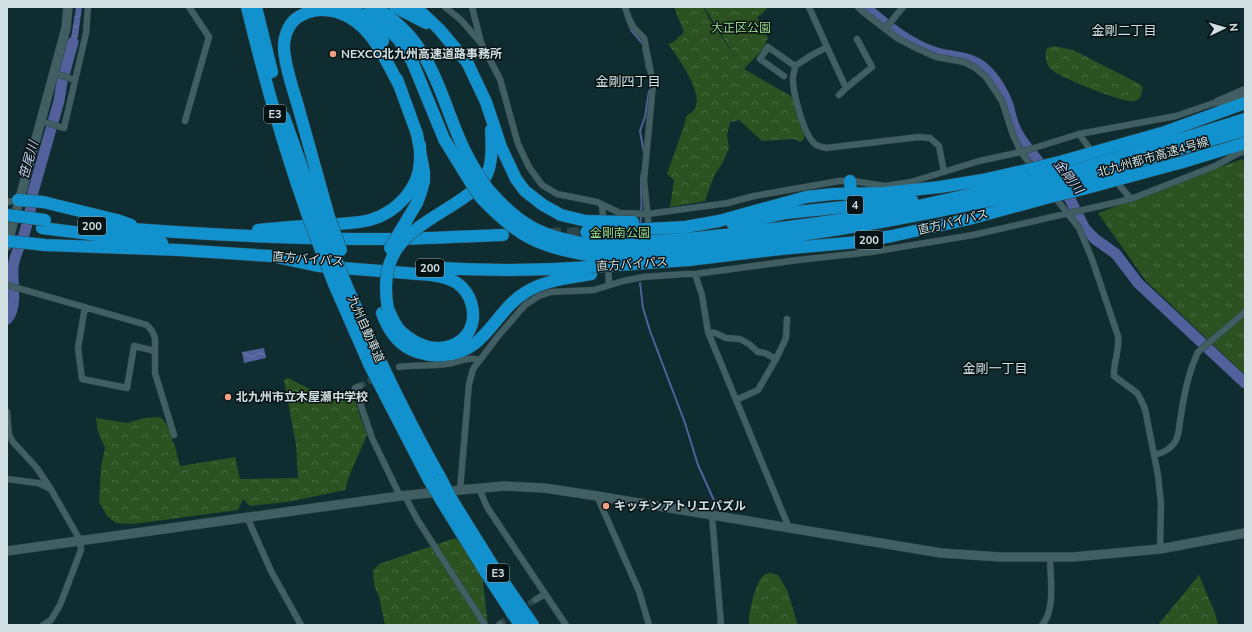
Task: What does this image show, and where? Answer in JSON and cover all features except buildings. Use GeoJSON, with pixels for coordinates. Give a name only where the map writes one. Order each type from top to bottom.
{"type":"FeatureCollection","features":[{"type":"Feature","properties":{"kind":"highway"},"geometry":{"type":"LineString","coordinates":[[240,7],[266,93],[280,129]]}},
{"type":"Feature","properties":{"kind":"highway","name":"九州自動車道"},"geometry":{"type":"LineString","coordinates":[[247,7],[258,54],[280,129],[319,218]]}},
{"type":"Feature","properties":{"kind":"highway","name":"九州自動車道"},"geometry":{"type":"LineString","coordinates":[[256,7],[285,120],[319,218],[344,282],[370,366],[447,500],[488,576],[520,625]]}},
{"type":"Feature","properties":{"kind":"highway"},"geometry":{"type":"LineString","coordinates":[[350,7],[373,25],[385,43],[420,145],[424,172],[421,192],[417,202],[402,225],[383,261],[380,274],[379,292],[390,330],[399,341],[412,350],[425,355],[448,355],[460,353],[479,341],[515,299],[538,286],[550,282],[590,271],[688,249],[747,232],[876,214],[964,196],[1015,190]]}},
{"type":"Feature","properties":{"kind":"highway"},"geometry":{"type":"LineString","coordinates":[[358,7],[384,25],[398,40],[408,56],[444,139],[485,194],[499,217],[518,232],[540,243],[563,251],[585,237],[688,224],[773,201],[821,195],[884,193],[940,187],[1027,170],[1073,175],[1183,162],[1233,150],[1245,143]]}},
{"type":"Feature","properties":{"kind":"highway"},"geometry":{"type":"LineString","coordinates":[[374,7],[388,15],[406,31],[421,50],[436,78],[470,161],[474,179]]}},
{"type":"Feature","properties":{"kind":"highway"},"geometry":{"type":"LineString","coordinates":[[395,7],[425,22],[449,41]]}},
{"type":"Feature","properties":{"kind":"highway"},"geometry":{"type":"LineString","coordinates":[[414,7],[439,29],[467,62],[486,102],[501,147],[516,179],[525,192],[543,205],[561,215],[585,237],[609,255],[688,249]]}},
{"type":"Feature","properties":{"kind":"highway"},"geometry":{"type":"LineString","coordinates":[[344,282],[319,218],[289,76],[284,50],[284,40],[291,24],[299,16],[310,11],[320,9],[336,12],[352,18],[362,26],[383,54],[400,87]]}},
{"type":"Feature","properties":{"kind":"highway"},"geometry":{"type":"LineString","coordinates":[[9,242],[271,256],[318,266],[430,274],[457,284],[469,296],[473,309],[474,320],[470,331],[462,340],[452,346],[432,348],[422,345],[410,339],[398,328],[385,310],[387,274],[396,251],[401,242],[414,230],[470,193],[485,178],[490,163],[492,146],[491,125],[486,102]]}},
{"type":"Feature","properties":{"kind":"highway"},"geometry":{"type":"LineString","coordinates":[[1073,175],[1165,132],[1245,103]]}},
{"type":"Feature","properties":{"kind":"highway","name":"北九州都市高速4号線"},"geometry":{"type":"LineString","coordinates":[[1015,190],[1040,189],[1073,175],[1245,119]]}},
{"type":"Feature","properties":{"kind":"highway","name":"北九州都市高速4号線"},"geometry":{"type":"LineString","coordinates":[[1073,175],[1245,130]]}},
{"type":"Feature","properties":{"kind":"highway"},"geometry":{"type":"LineString","coordinates":[[16,200],[42,202],[117,220],[139,230],[167,228],[221,231],[257,230],[370,220],[384,214],[398,205],[409,192],[415,181],[419,168],[420,145]]}},
{"type":"Feature","properties":{"kind":"highway"},"geometry":{"type":"LineString","coordinates":[[850,181],[851,194]]}},
{"type":"Feature","properties":{"kind":"highway","name":"4"},"geometry":{"type":"LineString","coordinates":[[688,224],[718,227],[786,213],[915,199],[983,188],[1015,190]]}},
{"type":"Feature","properties":{"kind":"highway","name":"直方バイパス"},"geometry":{"type":"LineString","coordinates":[[688,249],[781,249],[858,242],[889,243],[969,219],[1040,189]]}},
{"type":"Feature","properties":{"kind":"highway","name":"4"},"geometry":{"type":"LineString","coordinates":[[781,249],[819,241],[917,226],[971,211],[1015,190]]}},
{"type":"Feature","properties":{"kind":"highway","name":"直方バイパス"},"geometry":{"type":"LineString","coordinates":[[7,215],[43,224],[271,256],[431,268],[476,270],[564,269],[590,271]]}},
{"type":"Feature","properties":{"kind":"highway","name":"直方バイパス"},"geometry":{"type":"LineString","coordinates":[[7,224],[74,224],[139,230],[246,236],[381,239],[504,235]]}},
{"type":"Feature","properties":{"kind":"highway","name":"九州自動車道"},"geometry":{"type":"LineString","coordinates":[[344,282],[396,388],[435,480]]}},
{"type":"Feature","properties":{"kind":"highway","name":"九州自動車道"},"geometry":{"type":"LineString","coordinates":[[447,500],[533,625]]}},
{"type":"Feature","properties":{"kind":"street"},"geometry":{"type":"LineString","coordinates":[[9,242],[16,200],[43,122],[56,74],[66,28],[68,7]]}},
{"type":"Feature","properties":{"kind":"street"},"geometry":{"type":"LineString","coordinates":[[43,122],[64,128],[74,79],[86,33],[88,7]]}},
{"type":"Feature","properties":{"kind":"street"},"geometry":{"type":"LineString","coordinates":[[185,121],[209,37],[190,7]]}},
{"type":"Feature","properties":{"kind":"street"},"geometry":{"type":"LineString","coordinates":[[444,7],[460,20],[481,43]]}},
{"type":"Feature","properties":{"kind":"street"},"geometry":{"type":"LineString","coordinates":[[472,7],[481,43],[500,79],[518,144],[529,168],[542,185],[558,194],[597,202],[602,206],[620,213],[648,214],[728,203],[754,196],[826,183],[850,181],[885,186],[897,185],[979,161],[1021,152],[1079,134],[1176,116],[1214,103],[1245,89]]}},
{"type":"Feature","properties":{"kind":"street"},"geometry":{"type":"LineString","coordinates":[[625,7],[634,28],[644,38],[653,84],[644,180],[653,276]]}},
{"type":"Feature","properties":{"kind":"street"},"geometry":{"type":"LineString","coordinates":[[809,7],[846,88]]}},
{"type":"Feature","properties":{"kind":"street"},"geometry":{"type":"LineString","coordinates":[[858,7],[897,38],[936,57],[964,62],[974,66],[986,77],[1002,101],[1013,135],[1021,152],[1079,228],[1092,259],[1118,336],[1119,347],[1114,367],[1114,376],[1137,394],[1145,409],[1162,504],[1160,549]]}},
{"type":"Feature","properties":{"kind":"street"},"geometry":{"type":"LineString","coordinates":[[885,29],[903,7]]}},
{"type":"Feature","properties":{"kind":"street"},"geometry":{"type":"LineString","coordinates":[[839,95],[872,67],[857,39]]}},
{"type":"Feature","properties":{"kind":"street"},"geometry":{"type":"LineString","coordinates":[[784,76],[760,59],[768,47],[796,66]]}},
{"type":"Feature","properties":{"kind":"street"},"geometry":{"type":"LineString","coordinates":[[827,47],[796,66],[793,77],[800,114],[807,132],[815,144],[826,148],[919,137],[930,138],[939,146],[944,172]]}},
{"type":"Feature","properties":{"kind":"street"},"geometry":{"type":"LineString","coordinates":[[56,74],[74,79]]}},
{"type":"Feature","properties":{"kind":"street"},"geometry":{"type":"LineString","coordinates":[[1214,103],[1223,103],[1245,94]]}},
{"type":"Feature","properties":{"kind":"street"},"geometry":{"type":"LineString","coordinates":[[1079,134],[1090,149]]}},
{"type":"Feature","properties":{"kind":"street"},"geometry":{"type":"LineString","coordinates":[[460,490],[469,384],[473,369],[498,335],[525,305],[539,296],[551,292],[594,290],[609,284],[653,276],[695,274],[889,243],[973,234],[1066,212],[1131,199],[1215,166],[1233,150],[1245,151]]}},
{"type":"Feature","properties":{"kind":"street"},"geometry":{"type":"LineString","coordinates":[[1120,186],[1131,199]]}},
{"type":"Feature","properties":{"kind":"street"},"geometry":{"type":"LineString","coordinates":[[602,206],[609,284]]}},
{"type":"Feature","properties":{"kind":"street"},"geometry":{"type":"LineString","coordinates":[[695,274],[702,295],[708,332],[789,528]]}},
{"type":"Feature","properties":{"kind":"street"},"geometry":{"type":"LineString","coordinates":[[7,285],[147,325],[152,330],[155,338],[155,373],[174,435]]}},
{"type":"Feature","properties":{"kind":"street"},"geometry":{"type":"LineString","coordinates":[[85,307],[78,348],[82,379],[126,388],[134,346],[155,351]]}},
{"type":"Feature","properties":{"kind":"street"},"geometry":{"type":"LineString","coordinates":[[1154,454],[1166,451],[1178,437],[1186,388],[1194,360],[1198,352],[1245,312]]}},
{"type":"Feature","properties":{"kind":"street"},"geometry":{"type":"LineString","coordinates":[[736,400],[758,390],[786,338],[787,318]]}},
{"type":"Feature","properties":{"kind":"street"},"geometry":{"type":"LineString","coordinates":[[708,332],[715,333],[726,338],[740,339],[749,344],[758,352],[765,353],[776,359]]}},
{"type":"Feature","properties":{"kind":"street"},"geometry":{"type":"LineString","coordinates":[[398,368],[447,364],[472,357],[479,360]]}},
{"type":"Feature","properties":{"kind":"street"},"geometry":{"type":"LineString","coordinates":[[360,386],[355,388],[372,438],[402,496],[485,625]]}},
{"type":"Feature","properties":{"kind":"street"},"geometry":{"type":"LineString","coordinates":[[7,412],[9,435],[13,442],[36,467],[51,489],[80,540],[81,550],[60,605],[51,620],[43,625]]}},
{"type":"Feature","properties":{"kind":"street"},"geometry":{"type":"LineString","coordinates":[[7,479],[38,483],[51,489]]}},
{"type":"Feature","properties":{"kind":"street"},"geometry":{"type":"LineString","coordinates":[[7,551],[402,496],[504,486],[544,488],[597,496],[941,553],[1001,557],[1072,557],[1160,549],[1245,533]]}},
{"type":"Feature","properties":{"kind":"street"},"geometry":{"type":"LineString","coordinates":[[479,488],[487,508],[566,625]]}},
{"type":"Feature","properties":{"kind":"street"},"geometry":{"type":"LineString","coordinates":[[597,496],[639,591],[649,625]]}},
{"type":"Feature","properties":{"kind":"street"},"geometry":{"type":"LineString","coordinates":[[712,515],[721,625]]}},
{"type":"Feature","properties":{"kind":"street"},"geometry":{"type":"LineString","coordinates":[[247,517],[271,571],[301,625]]}},
{"type":"Feature","properties":{"kind":"street"},"geometry":{"type":"LineString","coordinates":[[1042,625],[1047,620],[1051,602],[1050,557]]}},
{"type":"Feature","properties":{"kind":"street"},"geometry":{"type":"LineString","coordinates":[[535,600],[545,594]]}},
{"type":"Feature","properties":{"kind":"green space","name":"大正区公園"},"geometry":{"type":"Polygon","coordinates":[[[674,7],[703,7],[739,63],[704,7],[768,7],[757,17],[768,38],[763,49],[744,69],[794,98],[796,114],[804,134],[804,139],[800,142],[795,139],[762,141],[739,120],[730,122],[727,135],[729,148],[723,162],[714,176],[705,201],[670,207],[674,180],[667,174],[686,117],[695,108],[697,101],[693,84],[668,44],[672,43],[684,32],[674,7]]]}},
{"type":"Feature","properties":{"kind":"green space"},"geometry":{"type":"Polygon","coordinates":[[[1054,46],[1073,50],[1141,85],[1143,89],[1140,98],[1135,101],[1119,99],[1093,90],[1058,74],[1050,68],[1046,57],[1047,48],[1054,46]]]}},
{"type":"Feature","properties":{"kind":"green space"},"geometry":{"type":"Polygon","coordinates":[[[1242,159],[1245,162],[1245,375],[1146,281],[1098,213],[1242,159]]]}},
{"type":"Feature","properties":{"kind":"green space"},"geometry":{"type":"Polygon","coordinates":[[[288,378],[332,400],[353,396],[367,435],[350,474],[345,490],[287,502],[250,506],[243,499],[238,510],[133,524],[116,523],[107,516],[99,502],[101,467],[105,448],[98,432],[96,418],[127,423],[145,418],[160,417],[168,428],[174,443],[180,466],[235,457],[240,479],[298,478],[296,445],[284,380],[288,378]]]}},
{"type":"Feature","properties":{"kind":"green space"},"geometry":{"type":"Polygon","coordinates":[[[452,539],[471,539],[480,558],[488,625],[385,625],[379,597],[374,585],[373,571],[379,564],[452,539]]]}},
{"type":"Feature","properties":{"kind":"green space"},"geometry":{"type":"Polygon","coordinates":[[[770,573],[778,575],[787,590],[798,625],[749,625],[755,591],[764,575],[770,573]]]}},
{"type":"Feature","properties":{"kind":"green space"},"geometry":{"type":"Polygon","coordinates":[[[1199,575],[1215,613],[1218,625],[1158,625],[1199,575]]]}},
{"type":"Feature","properties":{"kind":"water"},"geometry":{"type":"Polygon","coordinates":[[[76,7],[82,7],[78,36],[75,42],[72,58],[68,57],[76,7]]]}},
{"type":"Feature","properties":{"kind":"water"},"geometry":{"type":"Polygon","coordinates":[[[264,348],[266,358],[244,363],[242,352],[264,348]]]}},
{"type":"Feature","properties":{"kind":"waterway","name":"金剛川"},"geometry":{"type":"LineString","coordinates":[[865,7],[890,27],[917,45],[937,53],[974,62],[985,69],[999,86],[1008,105],[1016,131],[1028,149],[1048,173]]}},
{"type":"Feature","properties":{"kind":"waterway"},"geometry":{"type":"LineString","coordinates":[[626,18],[631,30],[642,43]]}},
{"type":"Feature","properties":{"kind":"waterway","name":"笹尾川"},"geometry":{"type":"LineString","coordinates":[[7,319],[12,308],[14,295],[13,268],[15,259],[27,224],[33,192],[59,101],[62,82],[73,42]]}},
{"type":"Feature","properties":{"kind":"waterway"},"geometry":{"type":"LineString","coordinates":[[643,48],[647,69]]}},
{"type":"Feature","properties":{"kind":"waterway"},"geometry":{"type":"LineString","coordinates":[[644,153],[640,131],[645,117],[649,91]]}},
{"type":"Feature","properties":{"kind":"waterway"},"geometry":{"type":"LineString","coordinates":[[641,211],[642,171]]}},
{"type":"Feature","properties":{"kind":"waterway","name":"金剛川"},"geometry":{"type":"LineString","coordinates":[[1060,187],[1070,199],[1085,229],[1095,239],[1116,254],[1138,283],[1245,383]]}},
{"type":"Feature","properties":{"kind":"waterway"},"geometry":{"type":"LineString","coordinates":[[640,225],[641,217]]}},
{"type":"Feature","properties":{"kind":"waterway"},"geometry":{"type":"LineString","coordinates":[[640,283],[643,308],[650,331],[685,423],[698,465],[717,507]]}},
{"type":"Feature","properties":{"kind":"tunnel"},"geometry":{"type":"LineString","coordinates":[[549,234],[579,233]]}},
{"type":"Feature","properties":{"kind":"tunnel"},"geometry":{"type":"LineString","coordinates":[[360,386],[377,377]]}},
{"type":"Feature","properties":{"kind":"tunnel"},"geometry":{"type":"LineString","coordinates":[[521,609],[535,600]]}},
{"type":"Feature","properties":{"kind":"tunnel"},"geometry":{"type":"LineString","coordinates":[[500,624],[514,614]]}},
{"type":"Feature","properties":{"kind":"place","name":"NEXCO北九州高速道路事務所"},"geometry":{"type":"Point","coordinates":[333,54]}},
{"type":"Feature","properties":{"kind":"place","name":"北九州市立木屋瀬中学校"},"geometry":{"type":"Point","coordinates":[228,397]}},
{"type":"Feature","properties":{"kind":"place","name":"キッチンアトリエパズル"},"geometry":{"type":"Point","coordinates":[606,506]}},
{"type":"Feature","properties":{"kind":"district","name":"金剛二丁目"},"geometry":{"type":"Point","coordinates":[1124,30]}},
{"type":"Feature","properties":{"kind":"district","name":"金剛四丁目"},"geometry":{"type":"Point","coordinates":[628,81]}},
{"type":"Feature","properties":{"kind":"district","name":"金剛一丁目"},"geometry":{"type":"Point","coordinates":[995,368]}},
{"type":"Feature","properties":{"kind":"park label","name":"金剛南公園"},"geometry":{"type":"Point","coordinates":[620,233]}}]}
